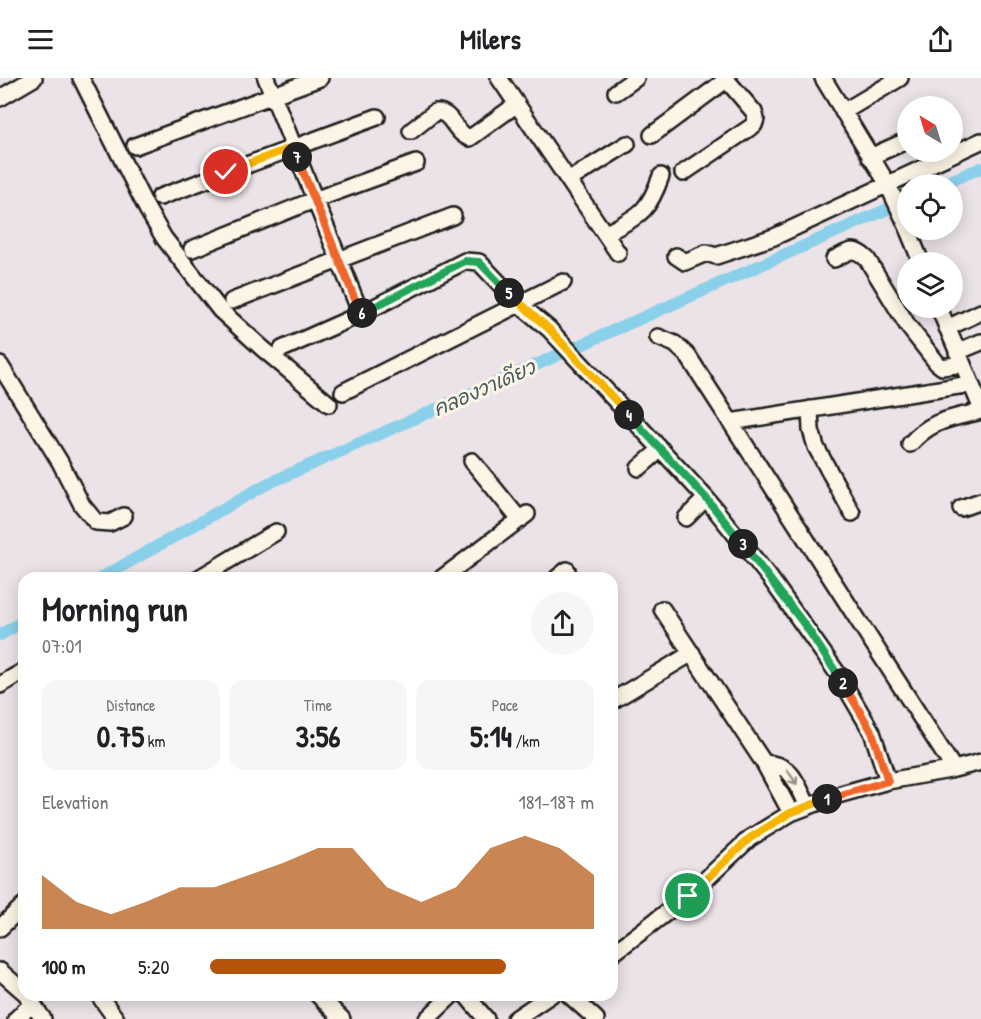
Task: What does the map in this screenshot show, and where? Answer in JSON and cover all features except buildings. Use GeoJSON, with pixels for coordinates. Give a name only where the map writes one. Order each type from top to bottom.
{"type":"FeatureCollection","features":[{"type":"Feature","properties":{"kind":"street"},"geometry":{"type":"LineString","coordinates":[[0,98],[12,83],[34,78]]}},
{"type":"Feature","properties":{"kind":"street"},"geometry":{"type":"LineString","coordinates":[[81,78],[164,238],[220,310],[329,404]]}},
{"type":"Feature","properties":{"kind":"street"},"geometry":{"type":"LineString","coordinates":[[266,78],[361,314]]}},
{"type":"Feature","properties":{"kind":"street"},"geometry":{"type":"LineString","coordinates":[[135,146],[320,78]]}},
{"type":"Feature","properties":{"kind":"street"},"geometry":{"type":"LineString","coordinates":[[499,78],[618,253]]}},
{"type":"Feature","properties":{"kind":"street"},"geometry":{"type":"LineString","coordinates":[[616,92],[636,78]]}},
{"type":"Feature","properties":{"kind":"street"},"geometry":{"type":"LineString","coordinates":[[823,78],[897,204]]}},
{"type":"Feature","properties":{"kind":"street"},"geometry":{"type":"LineString","coordinates":[[843,112],[900,78]]}},
{"type":"Feature","properties":{"kind":"street"},"geometry":{"type":"LineString","coordinates":[[652,135],[726,79],[753,112],[756,118],[754,125],[683,173]]}},
{"type":"Feature","properties":{"kind":"street"},"geometry":{"type":"LineString","coordinates":[[411,131],[439,111],[444,112],[464,136],[470,138],[517,104]]}},
{"type":"Feature","properties":{"kind":"street"},"geometry":{"type":"LineString","coordinates":[[160,197],[377,117]]}},
{"type":"Feature","properties":{"kind":"street"},"geometry":{"type":"LineString","coordinates":[[963,145],[981,141]]}},
{"type":"Feature","properties":{"kind":"street"},"geometry":{"type":"LineString","coordinates":[[569,180],[627,144]]}},
{"type":"Feature","properties":{"kind":"street"},"geometry":{"type":"LineString","coordinates":[[870,157],[897,145]]}},
{"type":"Feature","properties":{"kind":"street"},"geometry":{"type":"LineString","coordinates":[[676,256],[685,261],[706,253],[716,256],[764,240],[889,187],[931,162]]}},
{"type":"Feature","properties":{"kind":"street"},"geometry":{"type":"LineString","coordinates":[[192,249],[416,163]]}},
{"type":"Feature","properties":{"kind":"street"},"geometry":{"type":"LineString","coordinates":[[605,234],[646,210],[654,197],[661,176]]}},
{"type":"Feature","properties":{"kind":"street"},"geometry":{"type":"LineString","coordinates":[[232,301],[453,216]]}},
{"type":"Feature","properties":{"kind":"street"},"geometry":{"type":"LineString","coordinates":[[834,259],[852,250],[859,251],[867,259],[908,326],[942,367],[960,358],[981,342]]}},
{"type":"Feature","properties":{"kind":"street"},"geometry":{"type":"LineString","coordinates":[[282,349],[361,314],[465,261],[479,262],[520,305],[549,329],[661,449],[706,498],[771,578],[838,674],[872,732],[888,781]]}},
{"type":"Feature","properties":{"kind":"street"},"geometry":{"type":"LineString","coordinates":[[343,392],[563,282]]}},
{"type":"Feature","properties":{"kind":"street"},"geometry":{"type":"LineString","coordinates":[[947,328],[981,312]]}},
{"type":"Feature","properties":{"kind":"street"},"geometry":{"type":"LineString","coordinates":[[943,318],[981,406]]}},
{"type":"Feature","properties":{"kind":"street"},"geometry":{"type":"LineString","coordinates":[[658,337],[675,344],[688,356],[954,769]]}},
{"type":"Feature","properties":{"kind":"street"},"geometry":{"type":"LineString","coordinates":[[0,365],[60,462],[82,505],[96,522],[110,523],[124,516]]}},
{"type":"Feature","properties":{"kind":"street"},"geometry":{"type":"LineString","coordinates":[[730,422],[971,384]]}},
{"type":"Feature","properties":{"kind":"street"},"geometry":{"type":"LineString","coordinates":[[810,409],[811,430],[816,447],[852,513]]}},
{"type":"Feature","properties":{"kind":"street"},"geometry":{"type":"LineString","coordinates":[[910,444],[922,430],[933,424],[981,411]]}},
{"type":"Feature","properties":{"kind":"street"},"geometry":{"type":"LineString","coordinates":[[639,468],[661,449]]}},
{"type":"Feature","properties":{"kind":"street"},"geometry":{"type":"LineString","coordinates":[[450,572],[524,517],[472,460]]}},
{"type":"Feature","properties":{"kind":"street"},"geometry":{"type":"LineString","coordinates":[[686,518],[706,498]]}},
{"type":"Feature","properties":{"kind":"street"},"geometry":{"type":"LineString","coordinates":[[961,508],[981,501]]}},
{"type":"Feature","properties":{"kind":"street"},"geometry":{"type":"LineString","coordinates":[[209,572],[276,532]]}},
{"type":"Feature","properties":{"kind":"street"},"geometry":{"type":"LineString","coordinates":[[662,609],[764,763],[790,813]]}},
{"type":"Feature","properties":{"kind":"street"},"geometry":{"type":"LineString","coordinates":[[618,697],[692,653]]}},
{"type":"Feature","properties":{"kind":"street"},"geometry":{"type":"LineString","coordinates":[[0,685],[18,674]]}},
{"type":"Feature","properties":{"kind":"street"},"geometry":{"type":"LineString","coordinates":[[618,949],[688,896],[750,838],[790,813],[841,794],[888,781],[981,762]]}},
{"type":"Feature","properties":{"kind":"street"},"geometry":{"type":"LineString","coordinates":[[764,763],[775,763],[790,770],[808,806]]}},
{"type":"Feature","properties":{"kind":"street"},"geometry":{"type":"LineString","coordinates":[[0,928],[18,911]]}},
{"type":"Feature","properties":{"kind":"street"},"geometry":{"type":"LineString","coordinates":[[0,971],[18,987]]}},
{"type":"Feature","properties":{"kind":"street"},"geometry":{"type":"LineString","coordinates":[[16,1019],[23,1001]]}},
{"type":"Feature","properties":{"kind":"street"},"geometry":{"type":"LineString","coordinates":[[31,1001],[43,1019]]}},
{"type":"Feature","properties":{"kind":"street"},"geometry":{"type":"LineString","coordinates":[[103,1001],[116,1019]]}},
{"type":"Feature","properties":{"kind":"street"},"geometry":{"type":"LineString","coordinates":[[324,1001],[342,1019]]}},
{"type":"Feature","properties":{"kind":"street"},"geometry":{"type":"LineString","coordinates":[[427,1019],[446,1001]]}},
{"type":"Feature","properties":{"kind":"street"},"geometry":{"type":"LineString","coordinates":[[471,1001],[486,1019]]}},
{"type":"Feature","properties":{"kind":"street"},"geometry":{"type":"LineString","coordinates":[[516,1019],[542,1001]]}},
{"type":"Feature","properties":{"kind":"street"},"geometry":{"type":"LineString","coordinates":[[576,1001],[596,1019]]}},
{"type":"Feature","properties":{"kind":"waterway","name":"คลองวาเดียว"},"geometry":{"type":"LineString","coordinates":[[963,176],[981,168]]}},
{"type":"Feature","properties":{"kind":"waterway","name":"คลองวาเดียว"},"geometry":{"type":"LineString","coordinates":[[112,572],[267,484],[897,205]]}},
{"type":"Feature","properties":{"kind":"waterway","name":"คลองวาเดียว"},"geometry":{"type":"LineString","coordinates":[[0,635],[18,624]]}},
{"type":"Feature","properties":{"kind":"route"},"geometry":{"type":"LineString","coordinates":[[226,172],[293,147],[361,314],[465,261],[479,262],[520,305],[549,329],[706,498],[771,578],[838,674],[872,732],[888,781],[841,794],[790,813],[750,838],[688,896]]}}]}
